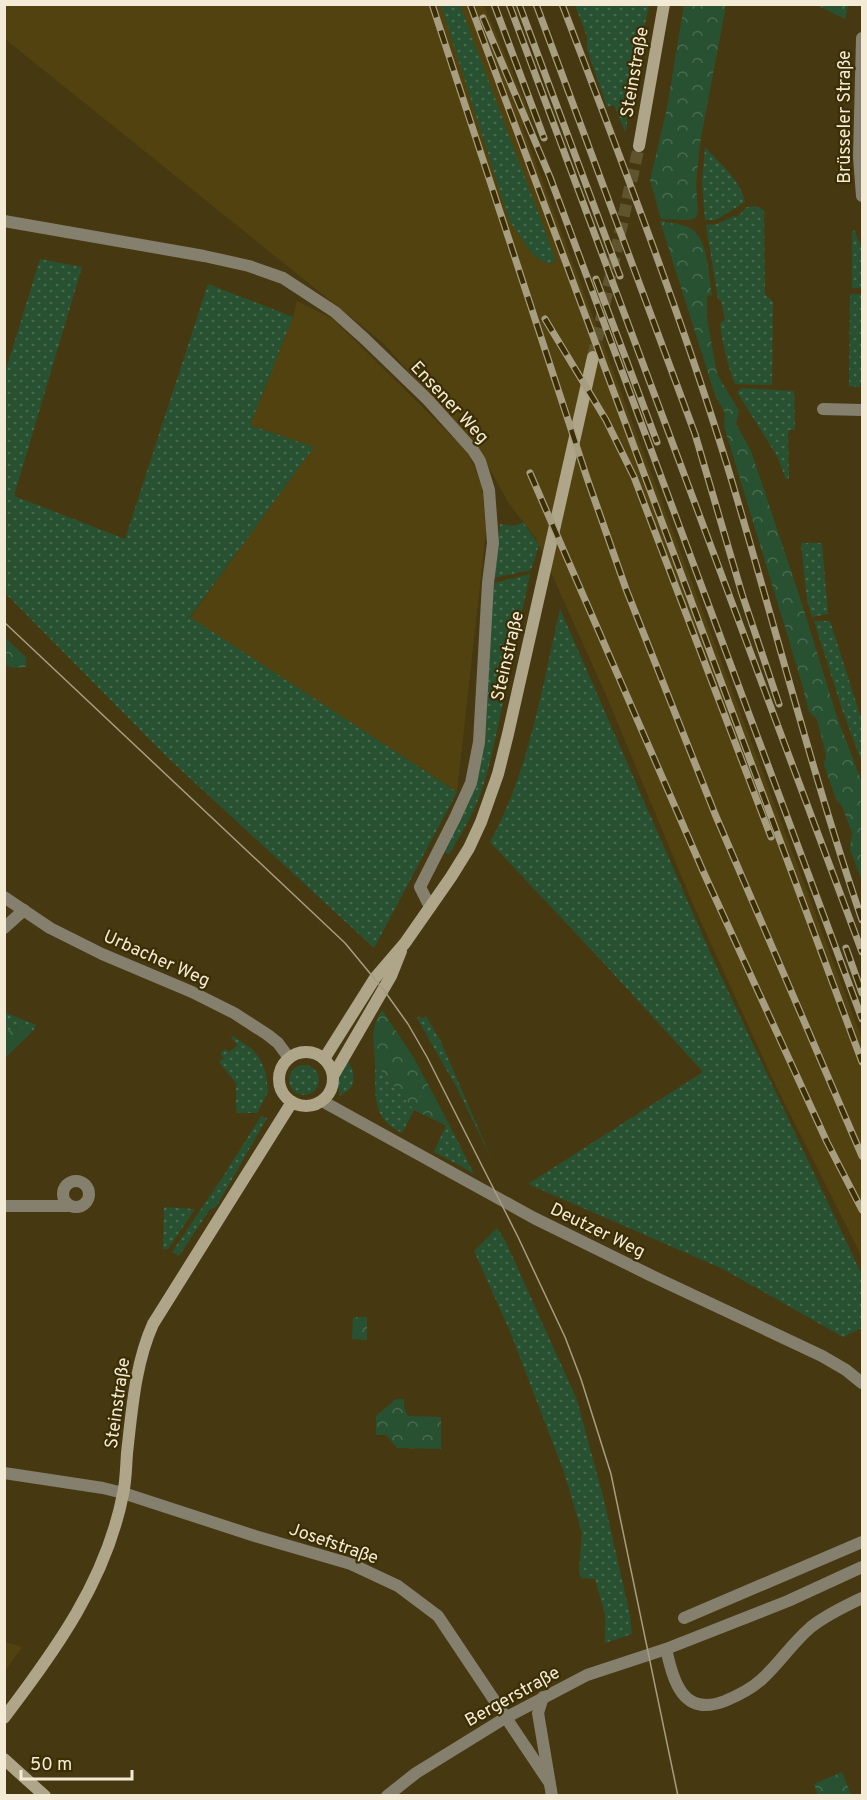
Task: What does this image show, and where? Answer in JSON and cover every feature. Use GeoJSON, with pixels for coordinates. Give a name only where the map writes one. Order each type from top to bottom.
{"type":"FeatureCollection","features":[{"type":"Feature","properties":{"kind":"main road","name":"Steinstraße"},"geometry":{"type":"LineString","coordinates":[[639,146],[664,4]]}},
{"type":"Feature","properties":{"kind":"main road","name":"Steinstraße"},"geometry":{"type":"LineString","coordinates":[[324,1059],[378,973],[405,943],[430,907],[469,848],[481,822],[498,774],[593,357]]}},
{"type":"Feature","properties":{"kind":"main road","name":"Steinstraße"},"geometry":{"type":"LineString","coordinates":[[333,1076],[391,976],[405,943]]}},
{"type":"Feature","properties":{"kind":"main road"},"geometry":{"type":"LineString","coordinates":[[306,1052],[324,1059],[333,1076],[331,1088],[322,1101],[310,1106],[301,1106],[285,1097],[279,1081],[283,1064],[289,1058],[297,1053],[306,1052]]}},
{"type":"Feature","properties":{"kind":"main road","name":"Steinstraße"},"geometry":{"type":"LineString","coordinates":[[4,1718],[36,1676],[93,1587],[111,1541],[123,1493],[133,1408],[144,1344],[153,1324],[292,1102]]}},
{"type":"Feature","properties":{"kind":"main road"},"geometry":{"type":"LineString","coordinates":[[4,1760],[45,1796]]}},
{"type":"Feature","properties":{"kind":"street","name":"Brüsseler Straße"},"geometry":{"type":"LineString","coordinates":[[862,38],[859,157],[862,196]]}},
{"type":"Feature","properties":{"kind":"street","name":"Ensener Weg"},"geometry":{"type":"LineString","coordinates":[[4,221],[204,256],[249,266],[283,278],[335,312],[366,340],[428,400],[473,450],[480,461],[489,490],[493,543],[488,583],[479,742],[471,783],[420,888],[430,907]]}},
{"type":"Feature","properties":{"kind":"street"},"geometry":{"type":"LineString","coordinates":[[823,409],[862,410]]}},
{"type":"Feature","properties":{"kind":"street","name":"Urbacher Weg"},"geometry":{"type":"LineString","coordinates":[[4,897],[50,928],[234,1013],[278,1043],[289,1058]]}},
{"type":"Feature","properties":{"kind":"street"},"geometry":{"type":"LineString","coordinates":[[4,928],[24,910]]}},
{"type":"Feature","properties":{"kind":"street","name":"Deutzer Weg"},"geometry":{"type":"LineString","coordinates":[[322,1101],[534,1218],[822,1356],[846,1370],[862,1383]]}},
{"type":"Feature","properties":{"kind":"street"},"geometry":{"type":"LineString","coordinates":[[4,1206],[70,1206]]}},
{"type":"Feature","properties":{"kind":"street","name":"Josefstraße"},"geometry":{"type":"LineString","coordinates":[[4,1473],[123,1493],[255,1536],[351,1564],[398,1586],[438,1616],[549,1782]]}},
{"type":"Feature","properties":{"kind":"street"},"geometry":{"type":"LineString","coordinates":[[684,1618],[862,1542]]}},
{"type":"Feature","properties":{"kind":"street","name":"Bergerstraße"},"geometry":{"type":"LineString","coordinates":[[387,1796],[416,1773],[505,1718],[592,1673],[666,1649],[788,1601],[862,1568]]}},
{"type":"Feature","properties":{"kind":"street"},"geometry":{"type":"LineString","coordinates":[[666,1649],[676,1683],[684,1695],[697,1704],[713,1706],[734,1698],[759,1682],[796,1641],[813,1626],[862,1598]]}},
{"type":"Feature","properties":{"kind":"street","name":"Josefstraße"},"geometry":{"type":"LineString","coordinates":[[543,1697],[538,1713],[552,1796]]}},
{"type":"Feature","properties":{"kind":"shaded area"},"geometry":{"type":"Polygon","coordinates":[[[4,5],[484,5],[531,116],[522,126],[862,1039],[862,1257],[775,1084],[696,911],[606,695],[535,537],[509,504],[478,448],[383,343],[5,39],[4,5]]]}},
{"type":"Feature","properties":{"kind":"shaded area"},"geometry":{"type":"Polygon","coordinates":[[[297,301],[333,319],[468,452],[482,486],[486,531],[457,792],[190,618],[313,447],[250,425],[293,317],[297,301]]]}},
{"type":"Feature","properties":{"kind":"shaded area"},"geometry":{"type":"Polygon","coordinates":[[[4,1642],[22,1647],[5,1671],[4,1642]]]}},
{"type":"Feature","properties":{"kind":"green space"},"geometry":{"type":"Polygon","coordinates":[[[441,5],[460,5],[550,244],[555,259],[552,264],[543,262],[532,254],[509,220],[441,5]]]}},
{"type":"Feature","properties":{"kind":"green space"},"geometry":{"type":"Polygon","coordinates":[[[575,5],[649,5],[628,100],[625,132],[614,105],[607,107],[587,49],[587,37],[575,5]]]}},
{"type":"Feature","properties":{"kind":"green space"},"geometry":{"type":"Polygon","coordinates":[[[684,5],[726,5],[700,143],[696,184],[698,212],[691,220],[661,219],[650,180],[667,108],[684,5]]]}},
{"type":"Feature","properties":{"kind":"green space"},"geometry":{"type":"Polygon","coordinates":[[[848,5],[845,19],[819,6],[848,5]]]}},
{"type":"Feature","properties":{"kind":"green space"},"geometry":{"type":"Polygon","coordinates":[[[705,147],[734,179],[745,202],[716,220],[705,220],[702,182],[705,147]]]}},
{"type":"Feature","properties":{"kind":"green space"},"geometry":{"type":"Polygon","coordinates":[[[755,206],[764,210],[765,294],[773,302],[772,385],[735,384],[722,339],[720,324],[725,319],[721,301],[718,299],[706,225],[737,217],[747,207],[755,206]]]}},
{"type":"Feature","properties":{"kind":"green space"},"geometry":{"type":"Polygon","coordinates":[[[660,221],[688,227],[695,232],[704,247],[712,295],[707,296],[707,318],[717,374],[739,411],[736,424],[751,451],[838,720],[862,782],[862,881],[850,849],[852,833],[842,806],[836,799],[824,765],[826,755],[817,719],[809,712],[724,426],[725,413],[715,395],[660,221]]]}},
{"type":"Feature","properties":{"kind":"green space"},"geometry":{"type":"Polygon","coordinates":[[[854,230],[862,248],[862,288],[852,288],[852,231],[854,230]]]}},
{"type":"Feature","properties":{"kind":"green space"},"geometry":{"type":"Polygon","coordinates":[[[40,259],[82,267],[14,496],[125,539],[208,284],[293,317],[250,425],[314,447],[190,617],[457,792],[374,948],[168,758],[5,593],[5,373],[40,259]]]}},
{"type":"Feature","properties":{"kind":"green space"},"geometry":{"type":"Polygon","coordinates":[[[850,294],[862,294],[862,378],[860,387],[849,386],[850,294]]]}},
{"type":"Feature","properties":{"kind":"green space"},"geometry":{"type":"Polygon","coordinates":[[[742,388],[794,391],[795,430],[788,430],[789,479],[786,479],[777,456],[737,392],[742,388]]]}},
{"type":"Feature","properties":{"kind":"green space"},"geometry":{"type":"Polygon","coordinates":[[[523,522],[539,545],[531,570],[494,578],[500,524],[514,526],[523,522]]]}},
{"type":"Feature","properties":{"kind":"green space"},"geometry":{"type":"Polygon","coordinates":[[[801,543],[822,543],[828,614],[812,617],[807,600],[801,543]]]}},
{"type":"Feature","properties":{"kind":"green space"},"geometry":{"type":"Polygon","coordinates":[[[530,574],[505,694],[501,694],[500,701],[503,703],[487,772],[480,795],[449,854],[443,852],[472,794],[494,583],[530,574]]]}},
{"type":"Feature","properties":{"kind":"green space"},"geometry":{"type":"Polygon","coordinates":[[[560,609],[712,957],[862,1275],[862,1328],[843,1337],[723,1269],[528,1184],[703,1072],[490,842],[515,787],[525,758],[560,609]]]}},
{"type":"Feature","properties":{"kind":"green space"},"geometry":{"type":"Polygon","coordinates":[[[814,621],[830,621],[862,721],[862,763],[843,712],[814,621]]]}},
{"type":"Feature","properties":{"kind":"green space"},"geometry":{"type":"Polygon","coordinates":[[[4,637],[26,657],[26,667],[13,668],[5,665],[4,637]]]}},
{"type":"Feature","properties":{"kind":"green space"},"geometry":{"type":"Polygon","coordinates":[[[382,1010],[414,1058],[451,1128],[414,1110],[375,1063],[373,1035],[376,1021],[382,1010]]]}},
{"type":"Feature","properties":{"kind":"green space"},"geometry":{"type":"Polygon","coordinates":[[[4,1012],[36,1025],[33,1031],[14,1027],[6,1033],[8,1055],[5,1058],[4,1012]]]}},
{"type":"Feature","properties":{"kind":"green space"},"geometry":{"type":"Polygon","coordinates":[[[419,1016],[421,1019],[426,1016],[441,1042],[491,1158],[458,1090],[417,1018],[419,1016]]]}},
{"type":"Feature","properties":{"kind":"green space"},"geometry":{"type":"Polygon","coordinates":[[[14,1027],[33,1031],[8,1055],[6,1033],[14,1027]]]}},
{"type":"Feature","properties":{"kind":"green space"},"geometry":{"type":"Polygon","coordinates":[[[233,1036],[252,1049],[260,1059],[266,1073],[268,1092],[257,1113],[238,1113],[236,1083],[219,1062],[224,1058],[220,1054],[225,1049],[229,1052],[238,1045],[231,1038],[233,1036]]]}},
{"type":"Feature","properties":{"kind":"green space"},"geometry":{"type":"Polygon","coordinates":[[[347,1060],[354,1079],[350,1089],[340,1096],[337,1081],[347,1060]]]}},
{"type":"Feature","properties":{"kind":"green space"},"geometry":{"type":"Polygon","coordinates":[[[375,1063],[414,1110],[402,1133],[384,1120],[380,1112],[376,1095],[375,1063]]]}},
{"type":"Feature","properties":{"kind":"green space"},"geometry":{"type":"Polygon","coordinates":[[[304,1065],[314,1070],[319,1080],[314,1090],[304,1095],[294,1090],[289,1080],[294,1070],[304,1065]]]}},
{"type":"Feature","properties":{"kind":"green space"},"geometry":{"type":"Polygon","coordinates":[[[261,1116],[267,1118],[216,1207],[210,1209],[179,1256],[172,1252],[224,1175],[261,1116]]]}},
{"type":"Feature","properties":{"kind":"green space"},"geometry":{"type":"Polygon","coordinates":[[[446,1125],[451,1128],[474,1174],[434,1152],[446,1125]]]}},
{"type":"Feature","properties":{"kind":"green space"},"geometry":{"type":"Polygon","coordinates":[[[164,1207],[195,1209],[168,1249],[163,1249],[164,1207]]]}},
{"type":"Feature","properties":{"kind":"green space"},"geometry":{"type":"Polygon","coordinates":[[[497,1228],[505,1240],[577,1400],[603,1496],[630,1615],[632,1634],[605,1643],[605,1614],[595,1579],[581,1578],[579,1571],[582,1533],[564,1472],[509,1329],[474,1251],[497,1228]]]}},
{"type":"Feature","properties":{"kind":"green space"},"geometry":{"type":"Polygon","coordinates":[[[353,1317],[367,1317],[367,1340],[352,1339],[353,1317]]]}},
{"type":"Feature","properties":{"kind":"green space"},"geometry":{"type":"Polygon","coordinates":[[[396,1399],[404,1399],[404,1407],[408,1416],[441,1417],[441,1449],[397,1448],[386,1435],[376,1435],[376,1416],[396,1399]]]}},
{"type":"Feature","properties":{"kind":"green space"},"geometry":{"type":"Polygon","coordinates":[[[842,1772],[851,1795],[818,1795],[814,1784],[842,1772]]]}},
{"type":"Feature","properties":{"kind":"tunnel"},"geometry":{"type":"LineString","coordinates":[[593,357],[639,146]]}},
{"type":"Feature","properties":{"kind":"tram line"},"geometry":{"type":"LineString","coordinates":[[4,622],[345,943],[383,989],[408,1024],[427,1057],[518,1237],[565,1337],[581,1379],[611,1474],[678,1796]]}},
{"type":"Feature","properties":{"kind":"railway"},"geometry":{"type":"LineString","coordinates":[[432,4],[587,478],[626,589],[715,814],[862,1156]]}},
{"type":"Feature","properties":{"kind":"railway"},"geometry":{"type":"LineString","coordinates":[[470,4],[862,1062]]}},
{"type":"Feature","properties":{"kind":"railway"},"geometry":{"type":"LineString","coordinates":[[494,4],[544,138]]}},
{"type":"Feature","properties":{"kind":"railway"},"geometry":{"type":"LineString","coordinates":[[509,4],[862,952]]}},
{"type":"Feature","properties":{"kind":"railway"},"geometry":{"type":"LineString","coordinates":[[519,4],[620,276]]}},
{"type":"Feature","properties":{"kind":"railway"},"geometry":{"type":"LineString","coordinates":[[536,4],[695,434],[742,594],[779,704]]}},
{"type":"Feature","properties":{"kind":"railway"},"geometry":{"type":"LineString","coordinates":[[562,4],[648,233],[709,407],[826,807],[862,920]]}},
{"type":"Feature","properties":{"kind":"railway"},"geometry":{"type":"LineString","coordinates":[[483,18],[550,177],[862,1019]]}},
{"type":"Feature","properties":{"kind":"railway"},"geometry":{"type":"LineString","coordinates":[[596,279],[657,442]]}},
{"type":"Feature","properties":{"kind":"railway"},"geometry":{"type":"LineString","coordinates":[[545,319],[606,420],[634,477],[771,837]]}},
{"type":"Feature","properties":{"kind":"railway"},"geometry":{"type":"LineString","coordinates":[[530,473],[703,871],[827,1142],[862,1210]]}},
{"type":"Feature","properties":{"kind":"railway"},"geometry":{"type":"LineString","coordinates":[[846,948],[862,993]]}}]}
